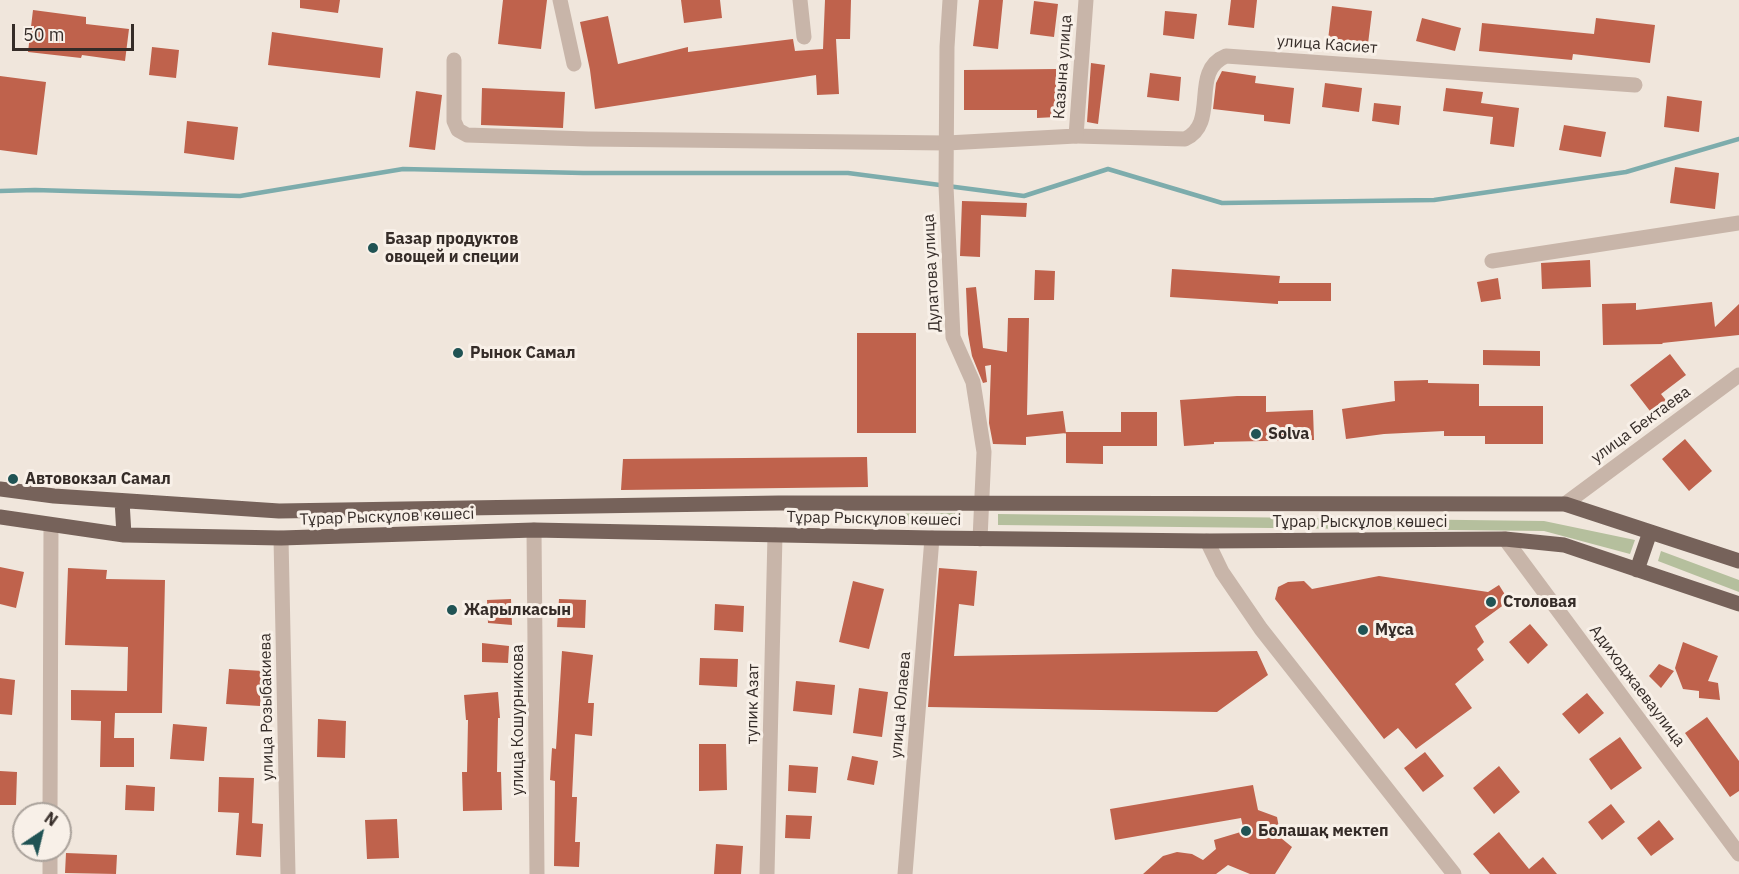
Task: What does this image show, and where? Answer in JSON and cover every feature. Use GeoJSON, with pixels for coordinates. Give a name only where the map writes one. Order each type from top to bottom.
{"type":"FeatureCollection","features":[{"type":"Feature","properties":{"kind":"main road","name":"Тұрар Рыскұлов көшесі"},"geometry":{"type":"LineString","coordinates":[[0,489],[54,496],[279,511],[779,503],[1564,504],[1739,561]]}},
{"type":"Feature","properties":{"kind":"main road"},"geometry":{"type":"LineString","coordinates":[[122,501],[124,535]]}},
{"type":"Feature","properties":{"kind":"main road","name":"Тұрар Рыскұлов көшесі"},"geometry":{"type":"LineString","coordinates":[[0,517],[124,535],[281,538],[534,530],[1207,541],[1505,539],[1564,545],[1739,604]]}},
{"type":"Feature","properties":{"kind":"main road"},"geometry":{"type":"LineString","coordinates":[[1637,570],[1650,532]]}},
{"type":"Feature","properties":{"kind":"street"},"geometry":{"type":"LineString","coordinates":[[560,0],[574,64]]}},
{"type":"Feature","properties":{"kind":"street"},"geometry":{"type":"LineString","coordinates":[[800,0],[804,37]]}},
{"type":"Feature","properties":{"kind":"street","name":"Дулатова улица"},"geometry":{"type":"LineString","coordinates":[[950,0],[947,47],[946,186],[953,337],[973,382],[984,452],[980,538]]}},
{"type":"Feature","properties":{"kind":"street","name":"Казына улица"},"geometry":{"type":"LineString","coordinates":[[1076,136],[1086,0]]}},
{"type":"Feature","properties":{"kind":"street","name":"улица Касиет"},"geometry":{"type":"LineString","coordinates":[[1076,136],[1185,139],[1196,134],[1201,124],[1209,68],[1215,60],[1226,56],[1635,85]]}},
{"type":"Feature","properties":{"kind":"street"},"geometry":{"type":"LineString","coordinates":[[454,60],[454,121],[458,130],[467,135],[588,139],[947,143],[1076,136]]}},
{"type":"Feature","properties":{"kind":"street"},"geometry":{"type":"LineString","coordinates":[[1492,261],[1739,223]]}},
{"type":"Feature","properties":{"kind":"street","name":"улица Бектаева"},"geometry":{"type":"LineString","coordinates":[[1564,504],[1739,375]]}},
{"type":"Feature","properties":{"kind":"street"},"geometry":{"type":"LineString","coordinates":[[50,802],[51,525]]}},
{"type":"Feature","properties":{"kind":"street","name":"улица Кошурникова"},"geometry":{"type":"LineString","coordinates":[[534,530],[537,874]]}},
{"type":"Feature","properties":{"kind":"street","name":"тупик Азат"},"geometry":{"type":"LineString","coordinates":[[767,874],[775,535]]}},
{"type":"Feature","properties":{"kind":"street","name":"улица Розыбакиева"},"geometry":{"type":"LineString","coordinates":[[281,538],[288,874]]}},
{"type":"Feature","properties":{"kind":"street","name":"улица Юлаева"},"geometry":{"type":"LineString","coordinates":[[905,874],[932,538]]}},
{"type":"Feature","properties":{"kind":"street","name":"Адиходжаеваулица"},"geometry":{"type":"LineString","coordinates":[[1505,539],[1739,854]]}},
{"type":"Feature","properties":{"kind":"street"},"geometry":{"type":"LineString","coordinates":[[1207,541],[1222,572],[1261,629],[1454,874]]}},
{"type":"Feature","properties":{"kind":"green space"},"geometry":{"type":"Polygon","coordinates":[[[955,513],[955,524],[853,524],[853,514],[955,513]]]}},
{"type":"Feature","properties":{"kind":"green space"},"geometry":{"type":"Polygon","coordinates":[[[998,514],[1544,521],[1635,540],[1630,554],[1544,531],[998,525],[998,514]]]}},
{"type":"Feature","properties":{"kind":"green space"},"geometry":{"type":"Polygon","coordinates":[[[1661,551],[1739,580],[1739,592],[1658,561],[1661,551]]]}},
{"type":"Feature","properties":{"kind":"building"},"geometry":{"type":"Polygon","coordinates":[[[300,0],[340,0],[338,13],[300,8],[300,0]]]}},
{"type":"Feature","properties":{"kind":"building"},"geometry":{"type":"Polygon","coordinates":[[[503,0],[547,0],[541,49],[498,44],[503,0]]]}},
{"type":"Feature","properties":{"kind":"building"},"geometry":{"type":"Polygon","coordinates":[[[681,0],[720,0],[722,18],[684,23],[681,0]]]}},
{"type":"Feature","properties":{"kind":"building"},"geometry":{"type":"Polygon","coordinates":[[[825,0],[851,0],[850,39],[836,39],[839,94],[817,95],[816,75],[595,109],[580,22],[608,16],[618,64],[688,47],[688,52],[793,39],[795,51],[823,49],[825,0]]]}},
{"type":"Feature","properties":{"kind":"building"},"geometry":{"type":"Polygon","coordinates":[[[979,0],[1003,0],[998,49],[973,46],[979,0]]]}},
{"type":"Feature","properties":{"kind":"building"},"geometry":{"type":"Polygon","coordinates":[[[1231,0],[1257,0],[1254,28],[1228,25],[1231,0]]]}},
{"type":"Feature","properties":{"kind":"building"},"geometry":{"type":"Polygon","coordinates":[[[1034,1],[1058,4],[1054,37],[1030,34],[1034,1]]]}},
{"type":"Feature","properties":{"kind":"building"},"geometry":{"type":"Polygon","coordinates":[[[1332,6],[1372,11],[1368,44],[1328,40],[1332,6]]]}},
{"type":"Feature","properties":{"kind":"building"},"geometry":{"type":"Polygon","coordinates":[[[33,10],[86,17],[86,24],[129,29],[125,61],[82,55],[81,58],[28,52],[33,10]]]}},
{"type":"Feature","properties":{"kind":"building"},"geometry":{"type":"Polygon","coordinates":[[[1165,11],[1197,14],[1194,39],[1163,35],[1165,11]]]}},
{"type":"Feature","properties":{"kind":"building"},"geometry":{"type":"Polygon","coordinates":[[[1422,18],[1461,28],[1455,51],[1416,41],[1422,18]]]}},
{"type":"Feature","properties":{"kind":"building"},"geometry":{"type":"Polygon","coordinates":[[[1596,18],[1655,25],[1650,63],[1573,54],[1572,60],[1479,51],[1482,23],[1594,34],[1596,18]]]}},
{"type":"Feature","properties":{"kind":"building"},"geometry":{"type":"Polygon","coordinates":[[[272,32],[383,48],[380,78],[268,65],[272,32]]]}},
{"type":"Feature","properties":{"kind":"building"},"geometry":{"type":"Polygon","coordinates":[[[152,47],[179,50],[176,78],[149,75],[152,47]]]}},
{"type":"Feature","properties":{"kind":"building"},"geometry":{"type":"Polygon","coordinates":[[[1091,63],[1105,65],[1098,124],[1087,122],[1091,63]]]}},
{"type":"Feature","properties":{"kind":"building"},"geometry":{"type":"Polygon","coordinates":[[[1056,69],[1056,117],[1037,118],[1037,110],[964,110],[964,70],[1056,69]]]}},
{"type":"Feature","properties":{"kind":"building"},"geometry":{"type":"Polygon","coordinates":[[[1222,71],[1256,76],[1255,83],[1294,88],[1290,124],[1264,121],[1264,115],[1213,109],[1216,83],[1222,71]]]}},
{"type":"Feature","properties":{"kind":"building"},"geometry":{"type":"Polygon","coordinates":[[[1150,73],[1181,77],[1179,101],[1147,97],[1150,73]]]}},
{"type":"Feature","properties":{"kind":"building"},"geometry":{"type":"Polygon","coordinates":[[[0,76],[46,82],[37,155],[0,150],[0,76]]]}},
{"type":"Feature","properties":{"kind":"building"},"geometry":{"type":"Polygon","coordinates":[[[1325,83],[1362,88],[1359,112],[1322,107],[1325,83]]]}},
{"type":"Feature","properties":{"kind":"building"},"geometry":{"type":"Polygon","coordinates":[[[482,88],[565,92],[563,128],[481,125],[482,88]]]}},
{"type":"Feature","properties":{"kind":"building"},"geometry":{"type":"Polygon","coordinates":[[[1446,88],[1483,92],[1481,103],[1519,108],[1514,147],[1490,144],[1493,117],[1443,111],[1446,88]]]}},
{"type":"Feature","properties":{"kind":"building"},"geometry":{"type":"Polygon","coordinates":[[[416,91],[442,95],[435,150],[409,147],[416,91]]]}},
{"type":"Feature","properties":{"kind":"building"},"geometry":{"type":"Polygon","coordinates":[[[1667,96],[1702,101],[1699,132],[1664,127],[1667,96]]]}},
{"type":"Feature","properties":{"kind":"building"},"geometry":{"type":"Polygon","coordinates":[[[1374,103],[1401,106],[1399,125],[1372,121],[1374,103]]]}},
{"type":"Feature","properties":{"kind":"building"},"geometry":{"type":"Polygon","coordinates":[[[187,121],[238,127],[234,160],[184,153],[187,121]]]}},
{"type":"Feature","properties":{"kind":"building"},"geometry":{"type":"Polygon","coordinates":[[[1564,125],[1606,132],[1601,157],[1559,150],[1564,125]]]}},
{"type":"Feature","properties":{"kind":"building"},"geometry":{"type":"Polygon","coordinates":[[[1675,167],[1719,173],[1715,209],[1670,203],[1675,167]]]}},
{"type":"Feature","properties":{"kind":"building"},"geometry":{"type":"Polygon","coordinates":[[[962,201],[1027,203],[1026,217],[981,215],[980,257],[960,256],[962,201]]]}},
{"type":"Feature","properties":{"kind":"building"},"geometry":{"type":"Polygon","coordinates":[[[1590,260],[1591,287],[1542,289],[1541,263],[1590,260]]]}},
{"type":"Feature","properties":{"kind":"building"},"geometry":{"type":"Polygon","coordinates":[[[1172,269],[1280,276],[1279,283],[1331,283],[1331,301],[1278,301],[1278,304],[1170,297],[1172,269]]]}},
{"type":"Feature","properties":{"kind":"building"},"geometry":{"type":"Polygon","coordinates":[[[1035,270],[1055,271],[1054,300],[1034,300],[1035,270]]]}},
{"type":"Feature","properties":{"kind":"building"},"geometry":{"type":"Polygon","coordinates":[[[1498,278],[1501,299],[1481,302],[1477,282],[1498,278]]]}},
{"type":"Feature","properties":{"kind":"building"},"geometry":{"type":"Polygon","coordinates":[[[976,287],[983,348],[1007,352],[1008,318],[1029,318],[1027,415],[1063,411],[1066,433],[1026,437],[1026,445],[993,444],[989,423],[991,365],[985,366],[987,382],[983,383],[972,356],[968,334],[966,288],[976,287]]]}},
{"type":"Feature","properties":{"kind":"building"},"geometry":{"type":"Polygon","coordinates":[[[1712,302],[1715,327],[1739,304],[1739,335],[1663,344],[1603,345],[1602,304],[1636,303],[1636,310],[1712,302]]]}},
{"type":"Feature","properties":{"kind":"building"},"geometry":{"type":"Polygon","coordinates":[[[857,333],[916,333],[916,433],[857,433],[857,333]]]}},
{"type":"Feature","properties":{"kind":"building"},"geometry":{"type":"Polygon","coordinates":[[[1483,350],[1540,351],[1540,366],[1483,365],[1483,350]]]}},
{"type":"Feature","properties":{"kind":"building"},"geometry":{"type":"Polygon","coordinates":[[[1670,354],[1686,375],[1661,394],[1668,403],[1653,415],[1630,385],[1670,354]]]}},
{"type":"Feature","properties":{"kind":"building"},"geometry":{"type":"Polygon","coordinates":[[[1428,380],[1428,383],[1479,384],[1479,406],[1543,406],[1543,444],[1485,444],[1485,436],[1444,436],[1444,431],[1384,434],[1346,439],[1342,409],[1395,401],[1394,381],[1428,380]]]}},
{"type":"Feature","properties":{"kind":"building"},"geometry":{"type":"Polygon","coordinates":[[[1266,396],[1266,412],[1313,410],[1314,440],[1214,442],[1214,444],[1184,446],[1180,400],[1266,396]]]}},
{"type":"Feature","properties":{"kind":"building"},"geometry":{"type":"Polygon","coordinates":[[[1121,412],[1157,412],[1157,446],[1103,446],[1103,464],[1066,463],[1066,432],[1121,432],[1121,412]]]}},
{"type":"Feature","properties":{"kind":"building"},"geometry":{"type":"Polygon","coordinates":[[[1685,439],[1712,471],[1689,491],[1662,459],[1685,439]]]}},
{"type":"Feature","properties":{"kind":"building"},"geometry":{"type":"Polygon","coordinates":[[[867,457],[868,487],[621,490],[623,459],[867,457]]]}},
{"type":"Feature","properties":{"kind":"building"},"geometry":{"type":"Polygon","coordinates":[[[0,567],[24,572],[16,608],[0,604],[0,567]]]}},
{"type":"Feature","properties":{"kind":"building"},"geometry":{"type":"Polygon","coordinates":[[[68,568],[107,570],[106,579],[165,580],[162,713],[115,713],[114,738],[134,738],[134,767],[100,767],[101,721],[71,720],[71,690],[127,691],[128,647],[65,645],[68,568]]]}},
{"type":"Feature","properties":{"kind":"building"},"geometry":{"type":"Polygon","coordinates":[[[939,568],[977,571],[974,606],[959,604],[954,656],[1257,651],[1268,675],[1217,712],[928,707],[939,568]]]}},
{"type":"Feature","properties":{"kind":"building"},"geometry":{"type":"Polygon","coordinates":[[[1379,576],[1488,592],[1499,585],[1509,601],[1475,626],[1484,642],[1477,649],[1484,660],[1455,684],[1472,708],[1416,749],[1398,728],[1384,739],[1275,599],[1278,587],[1288,582],[1304,581],[1312,589],[1379,576]]]}},
{"type":"Feature","properties":{"kind":"building"},"geometry":{"type":"Polygon","coordinates":[[[853,581],[884,589],[869,649],[839,642],[853,581]]]}},
{"type":"Feature","properties":{"kind":"building"},"geometry":{"type":"Polygon","coordinates":[[[511,599],[512,625],[488,623],[487,600],[511,599]]]}},
{"type":"Feature","properties":{"kind":"building"},"geometry":{"type":"Polygon","coordinates":[[[559,599],[586,600],[585,628],[557,627],[559,599]]]}},
{"type":"Feature","properties":{"kind":"building"},"geometry":{"type":"Polygon","coordinates":[[[715,604],[744,606],[743,632],[714,630],[715,604]]]}},
{"type":"Feature","properties":{"kind":"building"},"geometry":{"type":"Polygon","coordinates":[[[1530,624],[1548,645],[1528,664],[1509,642],[1530,624]]]}},
{"type":"Feature","properties":{"kind":"building"},"geometry":{"type":"Polygon","coordinates":[[[1683,642],[1718,656],[1708,681],[1718,683],[1720,700],[1699,698],[1699,691],[1683,689],[1675,668],[1683,642]]]}},
{"type":"Feature","properties":{"kind":"building"},"geometry":{"type":"Polygon","coordinates":[[[482,643],[509,646],[508,663],[482,662],[482,643]]]}},
{"type":"Feature","properties":{"kind":"building"},"geometry":{"type":"Polygon","coordinates":[[[562,651],[593,655],[588,703],[594,703],[592,736],[575,734],[572,797],[577,797],[575,842],[580,842],[579,867],[554,866],[555,781],[550,780],[552,748],[556,749],[562,651]]]}},
{"type":"Feature","properties":{"kind":"building"},"geometry":{"type":"Polygon","coordinates":[[[700,658],[738,659],[737,687],[699,685],[700,658]]]}},
{"type":"Feature","properties":{"kind":"building"},"geometry":{"type":"Polygon","coordinates":[[[1659,664],[1674,671],[1661,688],[1649,676],[1659,664]]]}},
{"type":"Feature","properties":{"kind":"building"},"geometry":{"type":"Polygon","coordinates":[[[229,669],[263,671],[260,706],[226,704],[229,669]]]}},
{"type":"Feature","properties":{"kind":"building"},"geometry":{"type":"Polygon","coordinates":[[[0,678],[15,680],[12,715],[0,714],[0,678]]]}},
{"type":"Feature","properties":{"kind":"building"},"geometry":{"type":"Polygon","coordinates":[[[796,681],[835,685],[832,715],[793,711],[796,681]]]}},
{"type":"Feature","properties":{"kind":"building"},"geometry":{"type":"Polygon","coordinates":[[[859,688],[888,692],[882,737],[853,733],[859,688]]]}},
{"type":"Feature","properties":{"kind":"building"},"geometry":{"type":"Polygon","coordinates":[[[498,692],[500,718],[498,718],[497,772],[501,772],[502,810],[463,811],[462,772],[467,772],[468,720],[466,720],[464,695],[498,692]]]}},
{"type":"Feature","properties":{"kind":"building"},"geometry":{"type":"Polygon","coordinates":[[[1587,693],[1604,713],[1579,734],[1562,714],[1587,693]]]}},
{"type":"Feature","properties":{"kind":"building"},"geometry":{"type":"Polygon","coordinates":[[[1707,717],[1739,761],[1739,791],[1730,797],[1685,733],[1707,717]]]}},
{"type":"Feature","properties":{"kind":"building"},"geometry":{"type":"Polygon","coordinates":[[[318,719],[346,721],[345,758],[317,757],[318,719]]]}},
{"type":"Feature","properties":{"kind":"building"},"geometry":{"type":"Polygon","coordinates":[[[173,724],[207,727],[204,761],[170,759],[173,724]]]}},
{"type":"Feature","properties":{"kind":"building"},"geometry":{"type":"Polygon","coordinates":[[[1620,737],[1642,768],[1611,790],[1589,759],[1620,737]]]}},
{"type":"Feature","properties":{"kind":"building"},"geometry":{"type":"Polygon","coordinates":[[[699,744],[726,744],[727,790],[699,791],[699,744]]]}},
{"type":"Feature","properties":{"kind":"building"},"geometry":{"type":"Polygon","coordinates":[[[1425,752],[1444,776],[1423,792],[1404,768],[1425,752]]]}},
{"type":"Feature","properties":{"kind":"building"},"geometry":{"type":"Polygon","coordinates":[[[852,756],[878,761],[874,785],[847,780],[852,756]]]}},
{"type":"Feature","properties":{"kind":"building"},"geometry":{"type":"Polygon","coordinates":[[[789,765],[818,767],[816,793],[788,791],[789,765]]]}},
{"type":"Feature","properties":{"kind":"building"},"geometry":{"type":"Polygon","coordinates":[[[1499,766],[1520,792],[1494,814],[1473,788],[1499,766]]]}},
{"type":"Feature","properties":{"kind":"building"},"geometry":{"type":"Polygon","coordinates":[[[0,771],[17,772],[16,802],[12,802],[12,805],[0,805],[0,771]]]}},
{"type":"Feature","properties":{"kind":"building"},"geometry":{"type":"Polygon","coordinates":[[[219,777],[254,778],[252,823],[263,824],[261,857],[236,855],[239,813],[218,812],[219,777]]]}},
{"type":"Feature","properties":{"kind":"building"},"geometry":{"type":"Polygon","coordinates":[[[126,785],[155,787],[154,811],[125,810],[126,785]]]}},
{"type":"Feature","properties":{"kind":"building","name":"Болашақ мектеп"},"geometry":{"type":"Polygon","coordinates":[[[1253,785],[1258,810],[1277,817],[1281,838],[1292,847],[1275,874],[1250,874],[1228,865],[1216,874],[1143,874],[1163,856],[1177,852],[1192,854],[1203,860],[1216,849],[1214,840],[1244,831],[1241,818],[1115,840],[1110,809],[1253,785]]]}},
{"type":"Feature","properties":{"kind":"building"},"geometry":{"type":"Polygon","coordinates":[[[1611,804],[1625,822],[1602,840],[1588,822],[1611,804]]]}},
{"type":"Feature","properties":{"kind":"building"},"geometry":{"type":"Polygon","coordinates":[[[786,815],[812,816],[810,839],[785,838],[786,815]]]}},
{"type":"Feature","properties":{"kind":"building"},"geometry":{"type":"Polygon","coordinates":[[[397,819],[399,858],[367,859],[365,820],[397,819]]]}},
{"type":"Feature","properties":{"kind":"building"},"geometry":{"type":"Polygon","coordinates":[[[1659,820],[1674,839],[1651,856],[1637,838],[1659,820]]]}},
{"type":"Feature","properties":{"kind":"building"},"geometry":{"type":"Polygon","coordinates":[[[1499,832],[1529,869],[1543,857],[1557,874],[1490,874],[1473,854],[1499,832]]]}},
{"type":"Feature","properties":{"kind":"building"},"geometry":{"type":"Polygon","coordinates":[[[716,844],[743,846],[741,874],[714,874],[716,844]]]}},
{"type":"Feature","properties":{"kind":"building"},"geometry":{"type":"Polygon","coordinates":[[[72,853],[117,855],[116,874],[65,873],[66,862],[72,862],[72,853]]]}},
{"type":"Feature","properties":{"kind":"waterway"},"geometry":{"type":"LineString","coordinates":[[0,191],[240,196],[403,169],[583,173],[848,173],[1024,196],[1108,169],[1222,203],[1434,200],[1626,172],[1739,139]]}},
{"type":"Feature","properties":{"kind":"place","name":"Базар продуктов овощей и специи"},"geometry":{"type":"Point","coordinates":[373,248]}},
{"type":"Feature","properties":{"kind":"place","name":"Рынок Самал"},"geometry":{"type":"Point","coordinates":[458,353]}},
{"type":"Feature","properties":{"kind":"place","name":"Solva"},"geometry":{"type":"Point","coordinates":[1256,434]}},
{"type":"Feature","properties":{"kind":"place","name":"Автовокзал Самал"},"geometry":{"type":"Point","coordinates":[13,479]}},
{"type":"Feature","properties":{"kind":"place","name":"Столовая"},"geometry":{"type":"Point","coordinates":[1491,602]}},
{"type":"Feature","properties":{"kind":"place","name":"Жарылкасын"},"geometry":{"type":"Point","coordinates":[452,610]}},
{"type":"Feature","properties":{"kind":"place","name":"Мұса"},"geometry":{"type":"Point","coordinates":[1363,630]}},
{"type":"Feature","properties":{"kind":"place","name":"Болашақ мектеп"},"geometry":{"type":"Point","coordinates":[1246,831]}}]}
